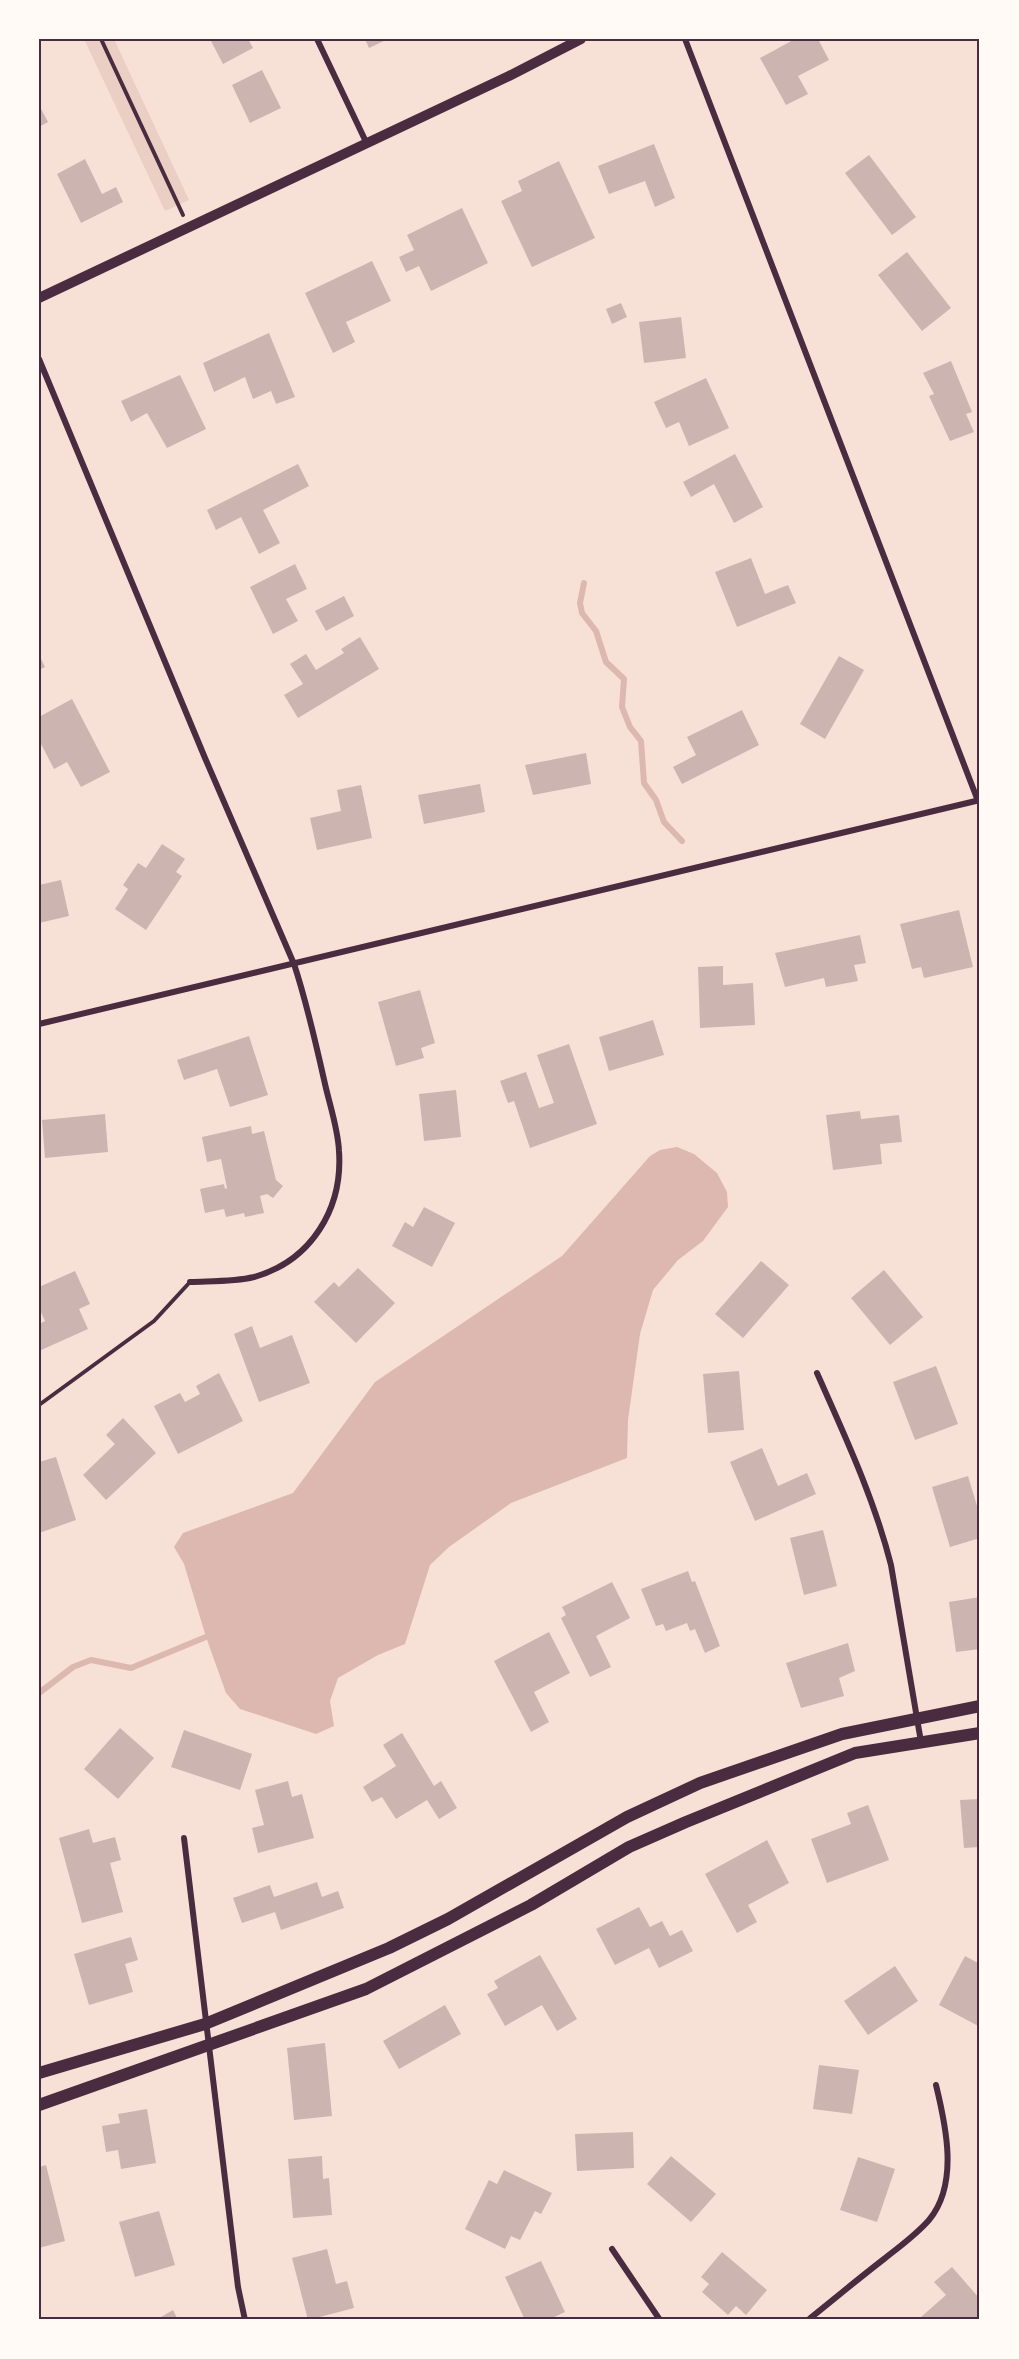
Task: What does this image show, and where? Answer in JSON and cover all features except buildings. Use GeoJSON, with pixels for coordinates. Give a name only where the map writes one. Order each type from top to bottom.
{"type":"FeatureCollection","features":[{"type":"Feature","properties":{"kind":"main road"},"geometry":{"type":"LineString","coordinates":[[39,2073],[205,2024],[389,1948],[448,1919],[627,1817],[700,1783],[842,1734],[980,1706]]}},
{"type":"Feature","properties":{"kind":"main road"},"geometry":{"type":"LineString","coordinates":[[39,2105],[366,1989],[531,1905],[629,1847],[855,1753],[980,1733]]}},
{"type":"Feature","properties":{"kind":"street"},"geometry":{"type":"LineString","coordinates":[[317,39],[367,144]]}},
{"type":"Feature","properties":{"kind":"street"},"geometry":{"type":"LineString","coordinates":[[39,298],[367,144],[581,39]]}},
{"type":"Feature","properties":{"kind":"street"},"geometry":{"type":"LineString","coordinates":[[39,1024],[979,800],[685,39]]}},
{"type":"Feature","properties":{"kind":"street"},"geometry":{"type":"LineString","coordinates":[[39,359],[205,758],[294,964],[304,994],[339,1149],[340,1176],[333,1204],[315,1237],[300,1252],[279,1266],[246,1279],[190,1282]]}},
{"type":"Feature","properties":{"kind":"street"},"geometry":{"type":"LineString","coordinates":[[818,1373],[863,1479],[885,1541],[921,1742]]}},
{"type":"Feature","properties":{"kind":"street"},"geometry":{"type":"LineString","coordinates":[[184,1838],[238,2287],[245,2320]]}},
{"type":"Feature","properties":{"kind":"street"},"geometry":{"type":"LineString","coordinates":[[808,2320],[916,2233],[934,2212],[942,2195],[948,2165],[948,2146],[936,2085]]}},
{"type":"Feature","properties":{"kind":"street"},"geometry":{"type":"LineString","coordinates":[[612,2249],[660,2320]]}},
{"type":"Feature","properties":{"kind":"lane"},"geometry":{"type":"LineString","coordinates":[[39,1405],[154,1321],[190,1282]]}},
{"type":"Feature","properties":{"kind":"path"},"geometry":{"type":"LineString","coordinates":[[101,39],[189,228]]}},
{"type":"Feature","properties":{"kind":"shaded area"},"geometry":{"type":"Polygon","coordinates":[[[84,39],[114,39],[189,200],[165,211],[84,39]]]}},
{"type":"Feature","properties":{"kind":"shaded area"},"geometry":{"type":"Polygon","coordinates":[[[677,1147],[694,1154],[717,1173],[727,1192],[728,1207],[703,1241],[678,1260],[653,1290],[640,1334],[628,1420],[627,1458],[511,1503],[449,1547],[430,1565],[405,1644],[378,1655],[338,1678],[330,1701],[334,1726],[316,1734],[240,1709],[226,1693],[184,1564],[174,1547],[183,1533],[293,1493],[375,1382],[562,1256],[650,1156],[660,1150],[677,1147]]]}},
{"type":"Feature","properties":{"kind":"waterway"},"geometry":{"type":"LineString","coordinates":[[584,583],[580,603],[582,613],[596,631],[606,662],[624,679],[622,707],[630,727],[641,741],[644,783],[656,800],[664,822],[682,841]]}},
{"type":"Feature","properties":{"kind":"waterway"},"geometry":{"type":"LineString","coordinates":[[39,1693],[73,1667],[91,1660],[131,1668],[213,1634]]}}]}
